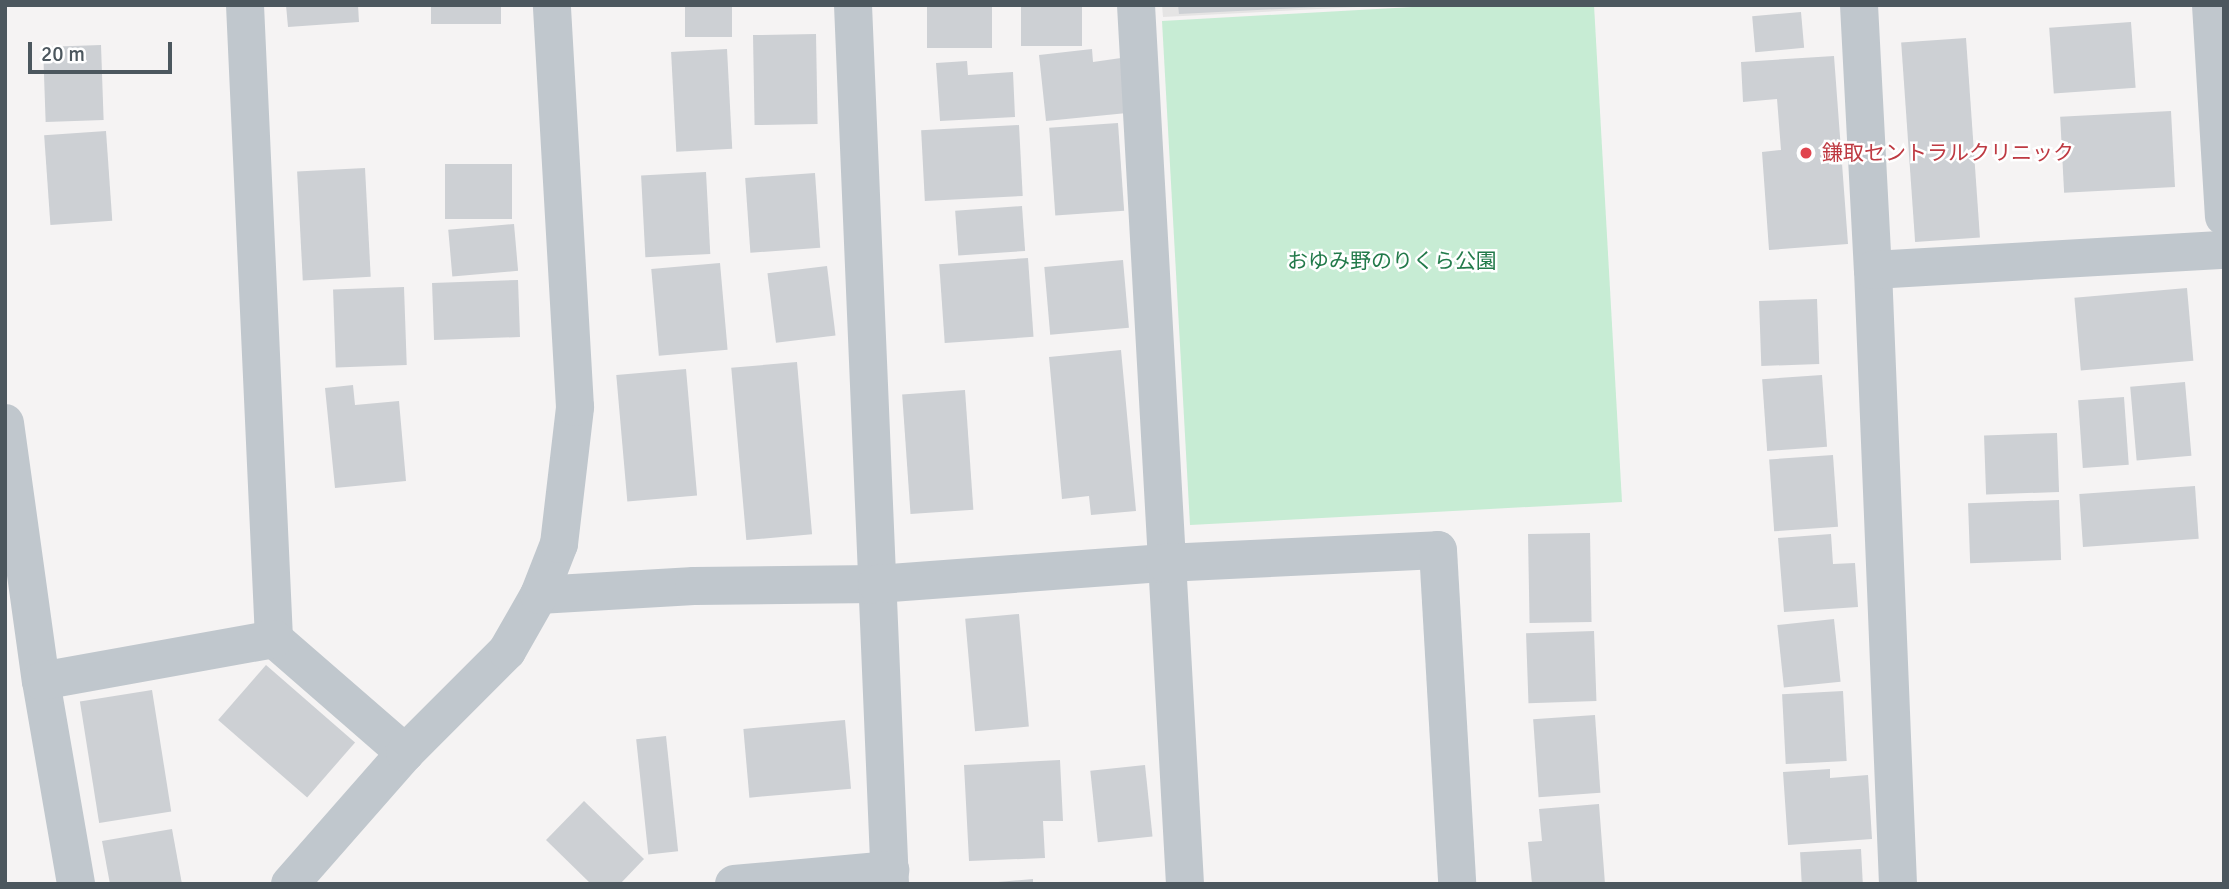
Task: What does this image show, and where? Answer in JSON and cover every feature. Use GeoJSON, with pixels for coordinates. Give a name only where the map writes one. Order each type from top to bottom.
{"type":"FeatureCollection","features":[{"type":"Feature","properties":{"kind":"street"},"geometry":{"type":"LineString","coordinates":[[245,5],[274,639],[405,753]]}},
{"type":"Feature","properties":{"kind":"street"},"geometry":{"type":"LineString","coordinates":[[290,884],[405,753],[507,651],[539,594],[559,544],[575,407],[552,5]]}},
{"type":"Feature","properties":{"kind":"street"},"geometry":{"type":"LineString","coordinates":[[734,884],[890,877],[853,5]]}},
{"type":"Feature","properties":{"kind":"street"},"geometry":{"type":"LineString","coordinates":[[1136,5],[1165,563],[1185,884]]}},
{"type":"Feature","properties":{"kind":"street"},"geometry":{"type":"LineString","coordinates":[[1859,5],[1873,270],[1898,884]]}},
{"type":"Feature","properties":{"kind":"street"},"geometry":{"type":"LineString","coordinates":[[2211,5],[2224,217]]}},
{"type":"Feature","properties":{"kind":"street"},"geometry":{"type":"LineString","coordinates":[[1873,270],[2224,250]]}},
{"type":"Feature","properties":{"kind":"street"},"geometry":{"type":"LineString","coordinates":[[5,423],[41,681],[76,884]]}},
{"type":"Feature","properties":{"kind":"street"},"geometry":{"type":"LineString","coordinates":[[539,594],[694,586],[877,584],[1165,563],[1438,550],[1457,884]]}},
{"type":"Feature","properties":{"kind":"street"},"geometry":{"type":"LineString","coordinates":[[41,681],[274,639]]}},
{"type":"Feature","properties":{"kind":"shaded area"},"geometry":{"type":"Polygon","coordinates":[[[1162,5],[1396,5],[1163,17],[1162,5]]]}},
{"type":"Feature","properties":{"kind":"green space","name":"おゆみ野のりくら公園"},"geometry":{"type":"Polygon","coordinates":[[[1448,5],[1594,5],[1622,502],[1190,525],[1162,21],[1448,5]]]}},
{"type":"Feature","properties":{"kind":"building"},"geometry":{"type":"Polygon","coordinates":[[[286,5],[358,5],[359,22],[288,27],[286,5]]]}},
{"type":"Feature","properties":{"kind":"building"},"geometry":{"type":"Polygon","coordinates":[[[431,5],[501,5],[501,24],[431,24],[431,5]]]}},
{"type":"Feature","properties":{"kind":"building"},"geometry":{"type":"Polygon","coordinates":[[[685,5],[732,5],[732,37],[685,37],[685,5]]]}},
{"type":"Feature","properties":{"kind":"building"},"geometry":{"type":"Polygon","coordinates":[[[927,5],[992,5],[992,48],[927,48],[927,5]]]}},
{"type":"Feature","properties":{"kind":"building"},"geometry":{"type":"Polygon","coordinates":[[[1021,5],[1082,5],[1082,46],[1021,46],[1021,5]]]}},
{"type":"Feature","properties":{"kind":"building"},"geometry":{"type":"Polygon","coordinates":[[[1178,5],[1317,5],[1317,7],[1179,14],[1178,5]]]}},
{"type":"Feature","properties":{"kind":"building"},"geometry":{"type":"Polygon","coordinates":[[[1801,12],[1804,48],[1755,52],[1752,16],[1801,12]]]}},
{"type":"Feature","properties":{"kind":"building"},"geometry":{"type":"Polygon","coordinates":[[[2131,22],[2136,88],[2054,94],[2049,28],[2131,22]]]}},
{"type":"Feature","properties":{"kind":"building"},"geometry":{"type":"Polygon","coordinates":[[[816,34],[818,124],[755,125],[753,35],[816,34]]]}},
{"type":"Feature","properties":{"kind":"building"},"geometry":{"type":"Polygon","coordinates":[[[1966,38],[1980,238],[1915,242],[1901,43],[1966,38]]]}},
{"type":"Feature","properties":{"kind":"building"},"geometry":{"type":"Polygon","coordinates":[[[101,45],[104,120],[46,122],[43,47],[101,45]]]}},
{"type":"Feature","properties":{"kind":"building"},"geometry":{"type":"Polygon","coordinates":[[[727,49],[732,149],[676,152],[671,52],[727,49]]]}},
{"type":"Feature","properties":{"kind":"building"},"geometry":{"type":"Polygon","coordinates":[[[1092,49],[1093,62],[1121,58],[1127,113],[1046,121],[1039,55],[1092,49]]]}},
{"type":"Feature","properties":{"kind":"building"},"geometry":{"type":"Polygon","coordinates":[[[1834,56],[1848,244],[1769,250],[1762,152],[1781,150],[1777,99],[1743,102],[1741,62],[1834,56]]]}},
{"type":"Feature","properties":{"kind":"building"},"geometry":{"type":"Polygon","coordinates":[[[967,61],[968,75],[1013,72],[1015,117],[940,121],[936,63],[967,61]]]}},
{"type":"Feature","properties":{"kind":"building"},"geometry":{"type":"Polygon","coordinates":[[[2171,111],[2175,187],[2064,193],[2060,117],[2171,111]]]}},
{"type":"Feature","properties":{"kind":"building"},"geometry":{"type":"Polygon","coordinates":[[[1118,123],[1124,211],[1055,216],[1049,128],[1118,123]]]}},
{"type":"Feature","properties":{"kind":"building"},"geometry":{"type":"Polygon","coordinates":[[[1019,125],[1023,196],[925,201],[921,130],[1019,125]]]}},
{"type":"Feature","properties":{"kind":"building"},"geometry":{"type":"Polygon","coordinates":[[[106,131],[112,221],[50,225],[44,135],[106,131]]]}},
{"type":"Feature","properties":{"kind":"building"},"geometry":{"type":"Polygon","coordinates":[[[445,164],[512,164],[512,219],[445,219],[445,164]]]}},
{"type":"Feature","properties":{"kind":"building"},"geometry":{"type":"Polygon","coordinates":[[[365,168],[371,277],[303,280],[297,172],[365,168]]]}},
{"type":"Feature","properties":{"kind":"building"},"geometry":{"type":"Polygon","coordinates":[[[706,172],[710,254],[645,257],[641,175],[706,172]]]}},
{"type":"Feature","properties":{"kind":"building"},"geometry":{"type":"Polygon","coordinates":[[[815,173],[820,248],[750,253],[745,178],[815,173]]]}},
{"type":"Feature","properties":{"kind":"building"},"geometry":{"type":"Polygon","coordinates":[[[1022,206],[1025,251],[958,256],[955,211],[1022,206]]]}},
{"type":"Feature","properties":{"kind":"building"},"geometry":{"type":"Polygon","coordinates":[[[514,224],[518,271],[452,277],[448,230],[514,224]]]}},
{"type":"Feature","properties":{"kind":"building"},"geometry":{"type":"Polygon","coordinates":[[[1028,258],[1034,337],[945,343],[939,264],[1028,258]]]}},
{"type":"Feature","properties":{"kind":"building"},"geometry":{"type":"Polygon","coordinates":[[[1123,260],[1129,328],[1050,335],[1044,267],[1123,260]]]}},
{"type":"Feature","properties":{"kind":"building"},"geometry":{"type":"Polygon","coordinates":[[[720,263],[728,350],[659,356],[651,269],[720,263]]]}},
{"type":"Feature","properties":{"kind":"building"},"geometry":{"type":"Polygon","coordinates":[[[827,266],[836,335],[776,343],[767,273],[827,266]]]}},
{"type":"Feature","properties":{"kind":"building"},"geometry":{"type":"Polygon","coordinates":[[[518,280],[520,337],[434,340],[432,283],[518,280]]]}},
{"type":"Feature","properties":{"kind":"building"},"geometry":{"type":"Polygon","coordinates":[[[404,287],[407,365],[336,367],[333,289],[404,287]]]}},
{"type":"Feature","properties":{"kind":"building"},"geometry":{"type":"Polygon","coordinates":[[[2187,288],[2193,361],[2081,371],[2074,298],[2187,288]]]}},
{"type":"Feature","properties":{"kind":"building"},"geometry":{"type":"Polygon","coordinates":[[[1817,299],[1819,364],[1761,366],[1759,301],[1817,299]]]}},
{"type":"Feature","properties":{"kind":"building"},"geometry":{"type":"Polygon","coordinates":[[[1121,350],[1136,511],[1091,515],[1089,496],[1062,499],[1049,357],[1121,350]]]}},
{"type":"Feature","properties":{"kind":"building"},"geometry":{"type":"Polygon","coordinates":[[[797,362],[812,534],[746,540],[731,368],[797,362]]]}},
{"type":"Feature","properties":{"kind":"building"},"geometry":{"type":"Polygon","coordinates":[[[686,369],[697,496],[627,502],[616,375],[686,369]]]}},
{"type":"Feature","properties":{"kind":"building"},"geometry":{"type":"Polygon","coordinates":[[[1822,375],[1827,447],[1767,451],[1762,379],[1822,375]]]}},
{"type":"Feature","properties":{"kind":"building"},"geometry":{"type":"Polygon","coordinates":[[[2185,382],[2191,456],[2137,461],[2130,387],[2185,382]]]}},
{"type":"Feature","properties":{"kind":"building"},"geometry":{"type":"Polygon","coordinates":[[[353,385],[355,405],[399,401],[406,481],[335,488],[325,388],[353,385]]]}},
{"type":"Feature","properties":{"kind":"building"},"geometry":{"type":"Polygon","coordinates":[[[965,390],[973,510],[911,514],[902,394],[965,390]]]}},
{"type":"Feature","properties":{"kind":"building"},"geometry":{"type":"Polygon","coordinates":[[[2124,397],[2129,465],[2083,468],[2078,400],[2124,397]]]}},
{"type":"Feature","properties":{"kind":"building"},"geometry":{"type":"Polygon","coordinates":[[[2057,433],[2059,492],[1986,495],[1984,436],[2057,433]]]}},
{"type":"Feature","properties":{"kind":"building"},"geometry":{"type":"Polygon","coordinates":[[[1833,455],[1838,527],[1774,531],[1769,459],[1833,455]]]}},
{"type":"Feature","properties":{"kind":"building"},"geometry":{"type":"Polygon","coordinates":[[[2195,486],[2199,539],[2083,547],[2079,494],[2195,486]]]}},
{"type":"Feature","properties":{"kind":"building"},"geometry":{"type":"Polygon","coordinates":[[[2059,500],[2061,560],[1970,563],[1968,503],[2059,500]]]}},
{"type":"Feature","properties":{"kind":"building"},"geometry":{"type":"Polygon","coordinates":[[[1590,533],[1592,622],[1530,623],[1528,534],[1590,533]]]}},
{"type":"Feature","properties":{"kind":"building"},"geometry":{"type":"Polygon","coordinates":[[[1831,534],[1833,564],[1855,563],[1858,607],[1784,612],[1778,538],[1831,534]]]}},
{"type":"Feature","properties":{"kind":"building"},"geometry":{"type":"Polygon","coordinates":[[[1019,614],[1029,727],[975,731],[965,619],[1019,614]]]}},
{"type":"Feature","properties":{"kind":"building"},"geometry":{"type":"Polygon","coordinates":[[[1834,619],[1841,682],[1784,688],[1777,625],[1834,619]]]}},
{"type":"Feature","properties":{"kind":"building"},"geometry":{"type":"Polygon","coordinates":[[[1594,631],[1596,701],[1528,703],[1526,633],[1594,631]]]}},
{"type":"Feature","properties":{"kind":"building"},"geometry":{"type":"Polygon","coordinates":[[[266,665],[355,742],[307,798],[218,720],[266,665]]]}},
{"type":"Feature","properties":{"kind":"building"},"geometry":{"type":"Polygon","coordinates":[[[152,690],[171,811],[99,823],[80,701],[152,690]]]}},
{"type":"Feature","properties":{"kind":"building"},"geometry":{"type":"Polygon","coordinates":[[[1843,691],[1847,761],[1786,764],[1782,694],[1843,691]]]}},
{"type":"Feature","properties":{"kind":"building"},"geometry":{"type":"Polygon","coordinates":[[[1595,715],[1600,793],[1539,797],[1533,719],[1595,715]]]}},
{"type":"Feature","properties":{"kind":"building"},"geometry":{"type":"Polygon","coordinates":[[[845,720],[851,789],[749,798],[743,729],[845,720]]]}},
{"type":"Feature","properties":{"kind":"building"},"geometry":{"type":"Polygon","coordinates":[[[666,736],[678,851],[648,855],[636,739],[666,736]]]}},
{"type":"Feature","properties":{"kind":"building"},"geometry":{"type":"Polygon","coordinates":[[[1060,760],[1063,821],[1043,821],[1045,858],[969,861],[964,765],[1060,760]]]}},
{"type":"Feature","properties":{"kind":"building"},"geometry":{"type":"Polygon","coordinates":[[[1145,765],[1153,837],[1098,842],[1090,771],[1145,765]]]}},
{"type":"Feature","properties":{"kind":"building"},"geometry":{"type":"Polygon","coordinates":[[[1830,769],[1830,778],[1868,775],[1872,839],[1788,845],[1783,772],[1830,769]]]}},
{"type":"Feature","properties":{"kind":"building"},"geometry":{"type":"Polygon","coordinates":[[[584,801],[644,859],[620,884],[591,884],[546,840],[584,801]]]}},
{"type":"Feature","properties":{"kind":"building"},"geometry":{"type":"Polygon","coordinates":[[[1599,804],[1605,884],[1532,884],[1528,842],[1542,841],[1539,809],[1599,804]]]}},
{"type":"Feature","properties":{"kind":"building"},"geometry":{"type":"Polygon","coordinates":[[[172,829],[182,884],[110,884],[102,841],[172,829]]]}},
{"type":"Feature","properties":{"kind":"building"},"geometry":{"type":"Polygon","coordinates":[[[1861,849],[1863,884],[1802,884],[1800,852],[1861,849]]]}},
{"type":"Feature","properties":{"kind":"building"},"geometry":{"type":"Polygon","coordinates":[[[1033,879],[1033,884],[998,884],[998,882],[1033,879]]]}},
{"type":"Feature","properties":{"kind":"place","name":"鎌取セントラルクリニック"},"geometry":{"type":"Point","coordinates":[1806,153]}}]}
